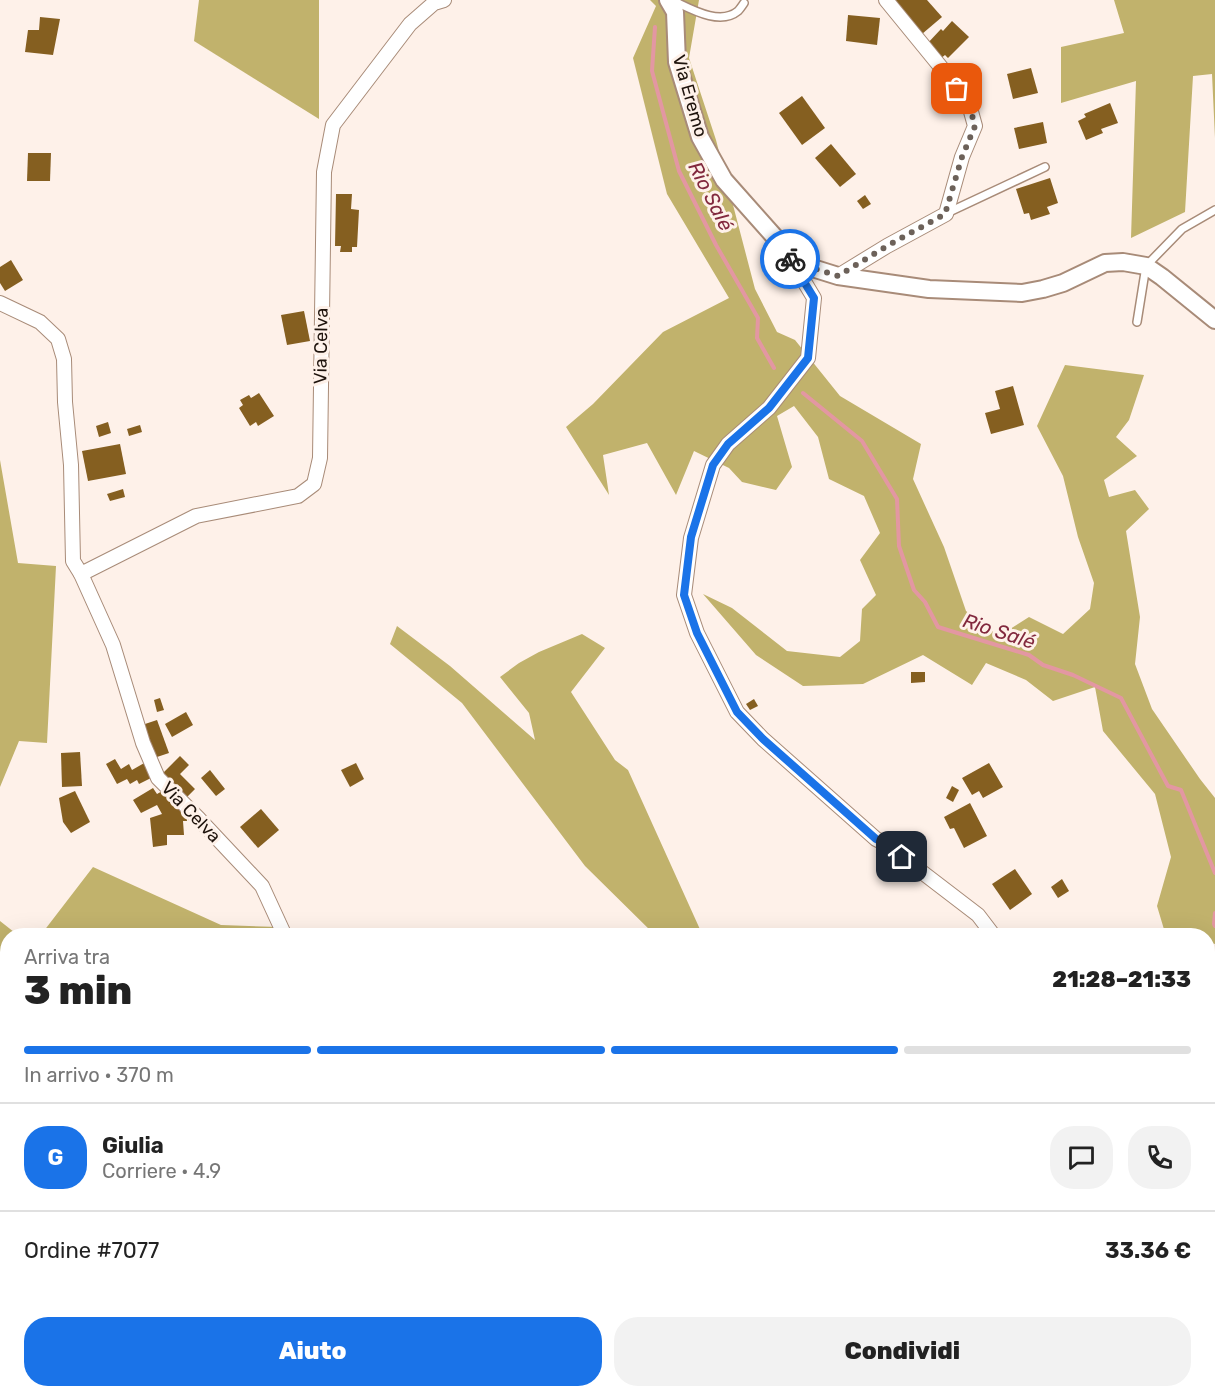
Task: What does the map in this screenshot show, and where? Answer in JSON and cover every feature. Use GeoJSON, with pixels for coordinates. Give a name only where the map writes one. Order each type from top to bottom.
{"type":"FeatureCollection","features":[{"type":"Feature","properties":{"kind":"street","name":"Via Celva"},"geometry":{"type":"LineString","coordinates":[[81,574],[196,516],[297,496],[314,484],[320,458],[324,172],[333,125],[410,24],[434,3],[444,0]]}},
{"type":"Feature","properties":{"kind":"street","name":"Via Eremo"},"geometry":{"type":"LineString","coordinates":[[670,0],[675,12],[677,62],[700,137],[724,180],[780,243],[806,266],[838,276],[929,289],[1022,293],[1062,283],[1105,263],[1123,262],[1146,266],[1215,320]]}},
{"type":"Feature","properties":{"kind":"street"},"geometry":{"type":"LineString","coordinates":[[838,276],[945,214],[962,157],[975,126],[970,108],[944,71],[886,0]]}},
{"type":"Feature","properties":{"kind":"street"},"geometry":{"type":"LineString","coordinates":[[780,243],[814,298],[808,358],[769,408],[728,444],[713,465],[691,537],[684,595],[697,633],[737,712],[763,739],[876,839],[978,915],[988,928]]}},
{"type":"Feature","properties":{"kind":"street","name":"Via Celva"},"geometry":{"type":"LineString","coordinates":[[0,303],[40,322],[58,339],[64,359],[65,402],[71,465],[73,561],[113,645],[143,743],[158,778],[262,886],[281,928]]}},
{"type":"Feature","properties":{"kind":"lane"},"geometry":{"type":"LineString","coordinates":[[670,0],[705,15],[724,17],[737,12],[744,3]]}},
{"type":"Feature","properties":{"kind":"lane"},"geometry":{"type":"LineString","coordinates":[[945,214],[1046,167]]}},
{"type":"Feature","properties":{"kind":"lane"},"geometry":{"type":"LineString","coordinates":[[1137,322],[1146,266],[1182,229],[1215,210]]}},
{"type":"Feature","properties":{"kind":"shaded area"},"geometry":{"type":"Polygon","coordinates":[[[199,0],[319,0],[319,119],[194,41],[199,0]]]}},
{"type":"Feature","properties":{"kind":"shaded area"},"geometry":{"type":"Polygon","coordinates":[[[650,0],[699,0],[689,58],[716,140],[755,289],[777,332],[795,340],[840,396],[921,444],[913,479],[944,547],[966,611],[999,636],[1029,617],[1063,634],[1090,609],[1094,583],[1078,537],[1063,476],[1037,426],[1065,365],[1144,375],[1129,420],[1116,437],[1137,456],[1104,480],[1109,497],[1135,490],[1149,509],[1126,531],[1140,617],[1135,664],[1152,709],[1215,798],[1215,928],[1164,928],[1157,906],[1171,857],[1155,794],[1103,731],[1095,687],[1053,701],[1026,680],[986,663],[972,685],[923,655],[863,684],[803,686],[756,655],[703,594],[732,608],[787,651],[840,657],[860,641],[862,609],[876,595],[860,560],[880,533],[864,496],[829,479],[818,437],[794,406],[777,416],[792,467],[776,490],[742,482],[729,468],[694,451],[676,495],[647,443],[603,455],[609,495],[566,427],[593,404],[663,332],[729,298],[667,194],[633,58],[656,6],[650,0]]]}},
{"type":"Feature","properties":{"kind":"shaded area"},"geometry":{"type":"Polygon","coordinates":[[[1114,0],[1215,0],[1215,138],[1212,74],[1193,76],[1185,212],[1131,238],[1136,81],[1061,103],[1061,47],[1124,33],[1114,0]]]}},
{"type":"Feature","properties":{"kind":"shaded area"},"geometry":{"type":"Polygon","coordinates":[[[0,460],[18,563],[56,566],[47,743],[19,741],[0,787],[0,460]]]}},
{"type":"Feature","properties":{"kind":"shaded area"},"geometry":{"type":"Polygon","coordinates":[[[397,626],[450,666],[535,740],[529,713],[500,677],[539,652],[582,634],[605,648],[571,692],[615,760],[628,770],[699,928],[648,928],[585,866],[462,703],[390,644],[397,626]]]}},
{"type":"Feature","properties":{"kind":"shaded area"},"geometry":{"type":"Polygon","coordinates":[[[93,867],[221,925],[278,928],[46,928],[93,867]]]}},
{"type":"Feature","properties":{"kind":"shaded area"},"geometry":{"type":"Polygon","coordinates":[[[0,921],[9,928],[0,928],[0,921]]]}},
{"type":"Feature","properties":{"kind":"building"},"geometry":{"type":"Polygon","coordinates":[[[893,0],[927,0],[942,17],[922,34],[893,0]]]}},
{"type":"Feature","properties":{"kind":"building"},"geometry":{"type":"Polygon","coordinates":[[[848,15],[880,18],[877,45],[846,41],[848,15]]]}},
{"type":"Feature","properties":{"kind":"building"},"geometry":{"type":"Polygon","coordinates":[[[40,17],[60,19],[53,55],[25,52],[28,30],[39,30],[40,17]]]}},
{"type":"Feature","properties":{"kind":"building"},"geometry":{"type":"Polygon","coordinates":[[[952,21],[969,37],[948,58],[945,55],[940,59],[926,45],[952,21]]]}},
{"type":"Feature","properties":{"kind":"building"},"geometry":{"type":"Polygon","coordinates":[[[1031,68],[1038,93],[1013,99],[1007,74],[1031,68]]]}},
{"type":"Feature","properties":{"kind":"building"},"geometry":{"type":"Polygon","coordinates":[[[802,96],[825,128],[802,145],[779,113],[802,96]]]}},
{"type":"Feature","properties":{"kind":"building"},"geometry":{"type":"Polygon","coordinates":[[[1110,103],[1118,123],[1101,129],[1103,133],[1086,140],[1078,121],[1086,117],[1084,114],[1110,103]]]}},
{"type":"Feature","properties":{"kind":"building"},"geometry":{"type":"Polygon","coordinates":[[[1043,122],[1047,143],[1019,149],[1014,128],[1043,122]]]}},
{"type":"Feature","properties":{"kind":"building"},"geometry":{"type":"Polygon","coordinates":[[[831,144],[856,174],[840,187],[815,158],[831,144]]]}},
{"type":"Feature","properties":{"kind":"building"},"geometry":{"type":"Polygon","coordinates":[[[28,153],[51,153],[50,181],[27,181],[28,153]]]}},
{"type":"Feature","properties":{"kind":"building"},"geometry":{"type":"Polygon","coordinates":[[[1050,178],[1058,203],[1047,207],[1050,214],[1031,220],[1029,213],[1024,214],[1016,189],[1050,178]]]}},
{"type":"Feature","properties":{"kind":"building"},"geometry":{"type":"Polygon","coordinates":[[[336,194],[352,194],[351,209],[359,210],[357,247],[352,247],[352,252],[340,252],[341,246],[335,246],[336,194]]]}},
{"type":"Feature","properties":{"kind":"building"},"geometry":{"type":"Polygon","coordinates":[[[865,195],[871,204],[863,209],[857,201],[865,195]]]}},
{"type":"Feature","properties":{"kind":"building"},"geometry":{"type":"Polygon","coordinates":[[[11,260],[23,280],[5,291],[0,283],[0,267],[11,260]]]}},
{"type":"Feature","properties":{"kind":"building"},"geometry":{"type":"Polygon","coordinates":[[[304,311],[310,341],[287,345],[281,315],[304,311]]]}},
{"type":"Feature","properties":{"kind":"building"},"geometry":{"type":"Polygon","coordinates":[[[1013,386],[1024,425],[991,434],[985,413],[1000,409],[995,391],[1013,386]]]}},
{"type":"Feature","properties":{"kind":"building"},"geometry":{"type":"Polygon","coordinates":[[[259,393],[274,416],[258,426],[256,422],[250,426],[239,408],[243,405],[240,400],[249,395],[251,398],[259,393]]]}},
{"type":"Feature","properties":{"kind":"building"},"geometry":{"type":"Polygon","coordinates":[[[108,422],[111,433],[99,437],[96,426],[108,422]]]}},
{"type":"Feature","properties":{"kind":"building"},"geometry":{"type":"Polygon","coordinates":[[[140,425],[142,432],[129,436],[127,429],[140,425]]]}},
{"type":"Feature","properties":{"kind":"building"},"geometry":{"type":"Polygon","coordinates":[[[120,444],[126,474],[88,481],[82,451],[120,444]]]}},
{"type":"Feature","properties":{"kind":"building"},"geometry":{"type":"Polygon","coordinates":[[[123,489],[125,497],[110,501],[107,494],[123,489]]]}},
{"type":"Feature","properties":{"kind":"building"},"geometry":{"type":"Polygon","coordinates":[[[911,672],[925,672],[925,682],[911,683],[911,672]]]}},
{"type":"Feature","properties":{"kind":"building"},"geometry":{"type":"Polygon","coordinates":[[[160,698],[164,710],[157,712],[154,700],[160,698]]]}},
{"type":"Feature","properties":{"kind":"building"},"geometry":{"type":"Polygon","coordinates":[[[754,699],[758,706],[750,710],[746,704],[754,699]]]}},
{"type":"Feature","properties":{"kind":"building"},"geometry":{"type":"Polygon","coordinates":[[[186,712],[193,725],[172,737],[165,724],[186,712]]]}},
{"type":"Feature","properties":{"kind":"building"},"geometry":{"type":"Polygon","coordinates":[[[157,720],[169,753],[154,758],[142,725],[157,720]]]}},
{"type":"Feature","properties":{"kind":"building"},"geometry":{"type":"Polygon","coordinates":[[[80,752],[82,786],[62,787],[61,753],[80,752]]]}},
{"type":"Feature","properties":{"kind":"building"},"geometry":{"type":"Polygon","coordinates":[[[180,756],[189,765],[180,774],[195,789],[184,800],[160,776],[180,756]]]}},
{"type":"Feature","properties":{"kind":"building"},"geometry":{"type":"Polygon","coordinates":[[[115,759],[121,769],[129,764],[132,770],[146,762],[151,778],[139,784],[137,780],[130,784],[127,779],[117,784],[106,764],[115,759]]]}},
{"type":"Feature","properties":{"kind":"building"},"geometry":{"type":"Polygon","coordinates":[[[356,763],[364,779],[350,787],[341,770],[356,763]]]}},
{"type":"Feature","properties":{"kind":"building"},"geometry":{"type":"Polygon","coordinates":[[[989,763],[1003,787],[983,798],[979,791],[972,795],[962,778],[989,763]]]}},
{"type":"Feature","properties":{"kind":"building"},"geometry":{"type":"Polygon","coordinates":[[[210,770],[225,789],[216,796],[201,778],[210,770]]]}},
{"type":"Feature","properties":{"kind":"building"},"geometry":{"type":"Polygon","coordinates":[[[952,786],[959,790],[953,802],[946,798],[952,786]]]}},
{"type":"Feature","properties":{"kind":"building"},"geometry":{"type":"Polygon","coordinates":[[[153,788],[157,794],[166,789],[186,809],[187,821],[183,821],[184,835],[167,835],[167,845],[153,847],[150,818],[162,814],[157,805],[141,813],[133,800],[153,788]]]}},
{"type":"Feature","properties":{"kind":"building"},"geometry":{"type":"Polygon","coordinates":[[[75,791],[90,822],[71,833],[63,822],[59,798],[75,791]]]}},
{"type":"Feature","properties":{"kind":"building"},"geometry":{"type":"Polygon","coordinates":[[[970,803],[987,836],[964,848],[954,828],[950,829],[944,817],[970,803]]]}},
{"type":"Feature","properties":{"kind":"building"},"geometry":{"type":"Polygon","coordinates":[[[261,809],[279,830],[258,848],[240,827],[261,809]]]}},
{"type":"Feature","properties":{"kind":"building"},"geometry":{"type":"Polygon","coordinates":[[[906,842],[917,856],[910,861],[899,847],[906,842]]]}},
{"type":"Feature","properties":{"kind":"building"},"geometry":{"type":"Polygon","coordinates":[[[1015,869],[1032,894],[1010,910],[992,884],[1015,869]]]}},
{"type":"Feature","properties":{"kind":"building"},"geometry":{"type":"Polygon","coordinates":[[[1062,879],[1069,891],[1058,898],[1051,887],[1062,879]]]}},
{"type":"Feature","properties":{"kind":"waterway","name":"Rio Salé"},"geometry":{"type":"LineString","coordinates":[[655,27],[652,71],[679,171],[716,245],[758,318],[757,338],[774,368]]}},
{"type":"Feature","properties":{"kind":"waterway","name":"Rio Salé"},"geometry":{"type":"LineString","coordinates":[[803,393],[862,441],[897,499],[899,546],[914,590],[925,602],[938,627],[1029,655],[1043,665],[1073,675],[1121,698],[1168,786],[1181,790],[1215,873]]}},
{"type":"Feature","properties":{"kind":"waterway","name":"Rio Salé"},"geometry":{"type":"LineString","coordinates":[[1215,913],[1215,926]]}},
{"type":"Feature","properties":{"kind":"way so far"},"geometry":{"type":"LineString","coordinates":[[790,259],[780,243],[806,266],[838,276],[945,214],[962,157],[975,126],[970,108],[957,89]]}},
{"type":"Feature","properties":{"kind":"route"},"geometry":{"type":"LineString","coordinates":[[790,259],[814,298],[808,358],[769,408],[728,444],[713,465],[691,537],[684,595],[697,633],[737,712],[763,739],[876,839],[902,857]]}}]}
